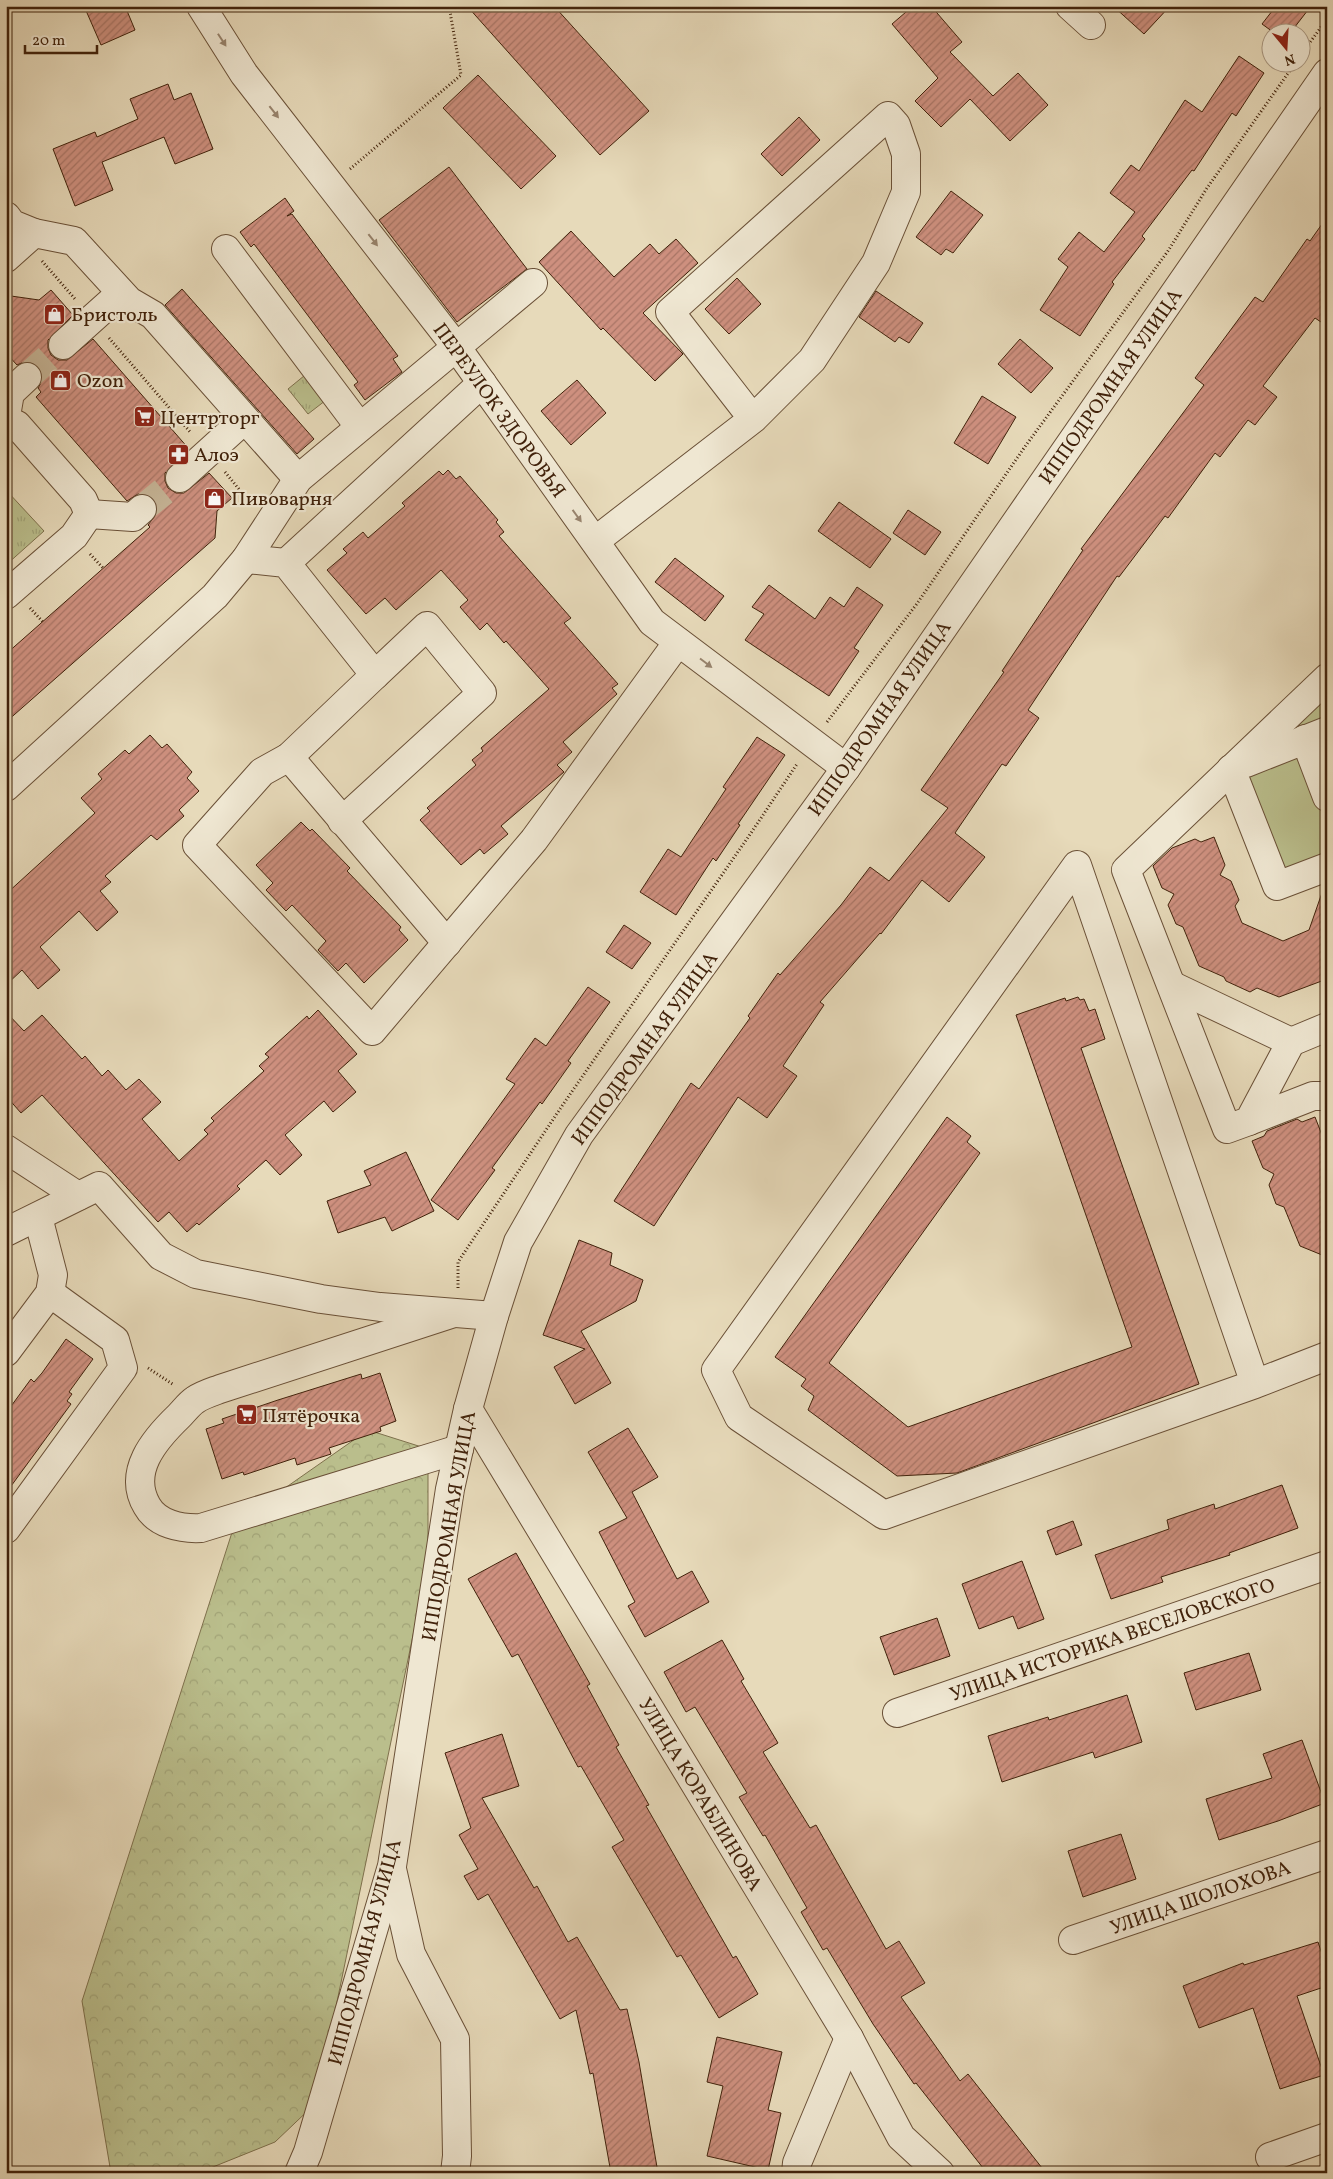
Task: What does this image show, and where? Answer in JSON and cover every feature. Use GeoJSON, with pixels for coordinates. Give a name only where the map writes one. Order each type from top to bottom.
{"type":"FeatureCollection","features":[{"type":"Feature","properties":{"kind":"street","name":"ПЕРЕУЛОК ЗДОРОВЬЯ"},"geometry":{"type":"LineString","coordinates":[[201,6],[244,74],[457,348],[652,622],[846,768]]}},
{"type":"Feature","properties":{"kind":"street"},"geometry":{"type":"LineString","coordinates":[[1070,6],[1091,26]]}},
{"type":"Feature","properties":{"kind":"street","name":"ИППОДРОМНАЯ УЛИЦА"},"geometry":{"type":"LineString","coordinates":[[299,2173],[308,2152],[392,1866],[450,1489],[468,1409],[494,1316],[518,1242],[579,1135],[846,768],[1327,73]]}},
{"type":"Feature","properties":{"kind":"street"},"geometry":{"type":"LineString","coordinates":[[595,541],[753,419],[812,360],[876,263],[906,192],[906,154],[896,126],[888,116],[670,312],[753,419]]}},
{"type":"Feature","properties":{"kind":"street"},"geometry":{"type":"LineString","coordinates":[[6,216],[22,244],[74,240],[129,301],[153,315],[298,479]]}},
{"type":"Feature","properties":{"kind":"street"},"geometry":{"type":"LineString","coordinates":[[226,249],[359,426]]}},
{"type":"Feature","properties":{"kind":"street"},"geometry":{"type":"LineString","coordinates":[[6,787],[215,596],[246,559],[298,479],[359,426],[457,348],[533,283]]}},
{"type":"Feature","properties":{"kind":"street"},"geometry":{"type":"LineString","coordinates":[[63,345],[121,293]]}},
{"type":"Feature","properties":{"kind":"street"},"geometry":{"type":"LineString","coordinates":[[6,416],[10,393],[27,376]]}},
{"type":"Feature","properties":{"kind":"street"},"geometry":{"type":"LineString","coordinates":[[286,563],[482,383]]}},
{"type":"Feature","properties":{"kind":"street"},"geometry":{"type":"LineString","coordinates":[[6,420],[17,425],[83,500],[89,514]]}},
{"type":"Feature","properties":{"kind":"street"},"geometry":{"type":"LineString","coordinates":[[180,478],[244,420]]}},
{"type":"Feature","properties":{"kind":"street"},"geometry":{"type":"LineString","coordinates":[[89,514],[133,517],[142,509]]}},
{"type":"Feature","properties":{"kind":"street"},"geometry":{"type":"LineString","coordinates":[[6,595],[74,536],[89,514]]}},
{"type":"Feature","properties":{"kind":"street"},"geometry":{"type":"LineString","coordinates":[[246,559],[286,563],[375,675]]}},
{"type":"Feature","properties":{"kind":"street"},"geometry":{"type":"LineString","coordinates":[[342,821],[482,693],[427,626],[289,757],[262,772],[198,845],[372,1031],[534,840],[678,642]]}},
{"type":"Feature","properties":{"kind":"street"},"geometry":{"type":"LineString","coordinates":[[1327,678],[1126,870],[1173,986],[1227,1129],[1313,1096],[1327,1096]]}},
{"type":"Feature","properties":{"kind":"street"},"geometry":{"type":"LineString","coordinates":[[1231,769],[1316,735],[1327,797]]}},
{"type":"Feature","properties":{"kind":"street"},"geometry":{"type":"LineString","coordinates":[[289,757],[447,943]]}},
{"type":"Feature","properties":{"kind":"street"},"geometry":{"type":"LineString","coordinates":[[1231,769],[1278,886],[1327,867]]}},
{"type":"Feature","properties":{"kind":"street"},"geometry":{"type":"LineString","coordinates":[[1255,1384],[1077,865],[716,1370],[739,1417],[884,1515],[1255,1384],[1317,1361]]}},
{"type":"Feature","properties":{"kind":"street"},"geometry":{"type":"LineString","coordinates":[[1173,986],[1291,1042]]}},
{"type":"Feature","properties":{"kind":"street"},"geometry":{"type":"LineString","coordinates":[[1249,1121],[1291,1042],[1327,1027]]}},
{"type":"Feature","properties":{"kind":"street"},"geometry":{"type":"LineString","coordinates":[[6,1149],[78,1196]]}},
{"type":"Feature","properties":{"kind":"street"},"geometry":{"type":"LineString","coordinates":[[6,1232],[99,1186],[161,1256],[196,1274],[321,1299],[380,1307],[494,1316]]}},
{"type":"Feature","properties":{"kind":"street"},"geometry":{"type":"LineString","coordinates":[[6,1352],[50,1293],[53,1275],[38,1217]]}},
{"type":"Feature","properties":{"kind":"street"},"geometry":{"type":"LineString","coordinates":[[6,1529],[123,1368],[115,1340],[50,1293]]}},
{"type":"Feature","properties":{"kind":"street"},"geometry":{"type":"LineString","coordinates":[[456,1313],[220,1389],[195,1400],[170,1425],[148,1452],[141,1466],[139,1480],[141,1496],[151,1513],[168,1524],[186,1529],[201,1528],[459,1449]]}},
{"type":"Feature","properties":{"kind":"street","name":"УЛИЦА КОРАБЛИНОВА"},"geometry":{"type":"LineString","coordinates":[[468,1409],[848,2038],[901,2137],[940,2173]]}},
{"type":"Feature","properties":{"kind":"street","name":"УЛИЦА ИСТОРИКА ВЕСЕЛОВСКОГО"},"geometry":{"type":"LineString","coordinates":[[897,1713],[1327,1565]]}},
{"type":"Feature","properties":{"kind":"street","name":"УЛИЦА ШОЛОХОВА"},"geometry":{"type":"LineString","coordinates":[[1073,1940],[1327,1854]]}},
{"type":"Feature","properties":{"kind":"street"},"geometry":{"type":"LineString","coordinates":[[392,1866],[410,1954],[455,2039],[457,2156],[455,2173]]}},
{"type":"Feature","properties":{"kind":"street"},"geometry":{"type":"LineString","coordinates":[[796,2173],[798,2163],[848,2038]]}},
{"type":"Feature","properties":{"kind":"street"},"geometry":{"type":"LineString","coordinates":[[1270,2157],[1327,2138]]}},
{"type":"Feature","properties":{"kind":"path"},"geometry":{"type":"LineString","coordinates":[[331,186],[460,75],[449,6]]}},
{"type":"Feature","properties":{"kind":"path"},"geometry":{"type":"LineString","coordinates":[[1310,42],[1327,19]]}},
{"type":"Feature","properties":{"kind":"path"},"geometry":{"type":"LineString","coordinates":[[456,1313],[458,1262],[564,1103],[752,833],[811,742],[916,605],[1024,448],[1168,251],[1207,188],[1289,72]]}},
{"type":"Feature","properties":{"kind":"path"},"geometry":{"type":"LineString","coordinates":[[22,244],[92,319],[268,524]]}},
{"type":"Feature","properties":{"kind":"path"},"geometry":{"type":"LineString","coordinates":[[123,1368],[144,1364],[195,1400]]}},
{"type":"Feature","properties":{"kind":"green space"},"geometry":{"type":"Polygon","coordinates":[[[310,371],[330,397],[308,414],[288,389],[310,371]]]}},
{"type":"Feature","properties":{"kind":"green space"},"geometry":{"type":"Polygon","coordinates":[[[6,490],[44,531],[6,565],[6,490]]]}},
{"type":"Feature","properties":{"kind":"green space"},"geometry":{"type":"Polygon","coordinates":[[[1327,678],[1327,731],[1305,740],[1327,797],[1327,867],[1277,886],[1231,769],[1327,678]]]}},
{"type":"Feature","properties":{"kind":"green space"},"geometry":{"type":"Polygon","coordinates":[[[368,1430],[428,1449],[428,1563],[316,2103],[275,2142],[198,2173],[111,2173],[82,2001],[235,1523],[368,1430]]]}},
{"type":"Feature","properties":{"kind":"building"},"geometry":{"type":"Polygon","coordinates":[[[84,6],[125,6],[135,30],[101,45],[84,6]]]}},
{"type":"Feature","properties":{"kind":"building"},"geometry":{"type":"Polygon","coordinates":[[[467,6],[554,6],[649,111],[600,155],[467,6]]]}},
{"type":"Feature","properties":{"kind":"building"},"geometry":{"type":"Polygon","coordinates":[[[913,6],[931,6],[962,42],[950,52],[993,96],[1018,73],[1048,105],[1010,141],[970,99],[941,127],[915,101],[938,78],[892,24],[913,6]]]}},
{"type":"Feature","properties":{"kind":"building"},"geometry":{"type":"Polygon","coordinates":[[[1113,6],[1170,6],[1144,34],[1113,6]]]}},
{"type":"Feature","properties":{"kind":"building"},"geometry":{"type":"Polygon","coordinates":[[[1276,6],[1311,6],[1299,22],[1264,22],[1276,6]]]}},
{"type":"Feature","properties":{"kind":"building"},"geometry":{"type":"Polygon","coordinates":[[[1239,56],[1264,73],[1236,116],[1232,113],[1194,171],[1192,170],[1142,236],[1145,239],[1112,282],[1114,284],[1080,336],[1040,310],[1068,267],[1058,259],[1079,232],[1104,252],[1135,212],[1110,193],[1131,165],[1139,171],[1185,100],[1202,112],[1239,56]]]}},
{"type":"Feature","properties":{"kind":"building"},"geometry":{"type":"Polygon","coordinates":[[[478,75],[556,156],[521,189],[443,108],[478,75]]]}},
{"type":"Feature","properties":{"kind":"building"},"geometry":{"type":"Polygon","coordinates":[[[168,84],[174,100],[191,93],[213,149],[175,164],[164,137],[102,162],[113,190],[75,206],[53,149],[95,132],[97,137],[138,119],[130,99],[168,84]]]}},
{"type":"Feature","properties":{"kind":"building"},"geometry":{"type":"Polygon","coordinates":[[[799,117],[820,140],[782,176],[761,154],[799,117]]]}},
{"type":"Feature","properties":{"kind":"building"},"geometry":{"type":"Polygon","coordinates":[[[449,167],[527,269],[457,322],[379,220],[449,167]]]}},
{"type":"Feature","properties":{"kind":"building"},"geometry":{"type":"Polygon","coordinates":[[[951,191],[983,215],[953,253],[946,249],[941,255],[916,237],[951,191]]]}},
{"type":"Feature","properties":{"kind":"building"},"geometry":{"type":"Polygon","coordinates":[[[285,198],[294,211],[287,216],[292,214],[398,356],[393,359],[402,372],[365,400],[354,385],[358,382],[254,244],[251,247],[240,232],[285,198]]]}},
{"type":"Feature","properties":{"kind":"building"},"geometry":{"type":"Polygon","coordinates":[[[1327,217],[1327,326],[1315,318],[1263,386],[1277,397],[1255,425],[1248,420],[1220,457],[1215,453],[1168,518],[1165,516],[1119,577],[1117,576],[1028,710],[1039,718],[1006,766],[1002,764],[955,833],[985,857],[949,902],[922,880],[881,934],[820,1002],[824,1005],[783,1066],[797,1076],[767,1118],[738,1097],[654,1226],[614,1201],[691,1083],[699,1089],[750,1018],[748,1016],[778,973],[780,975],[841,905],[870,867],[889,881],[948,808],[921,790],[1004,672],[1002,671],[1083,550],[1081,549],[1204,385],[1195,378],[1255,297],[1263,302],[1307,239],[1310,241],[1327,217]]]}},
{"type":"Feature","properties":{"kind":"building"},"geometry":{"type":"Polygon","coordinates":[[[571,231],[614,277],[650,244],[659,254],[676,239],[698,263],[643,313],[683,354],[655,381],[603,328],[601,330],[539,262],[571,231]]]}},
{"type":"Feature","properties":{"kind":"building"},"geometry":{"type":"Polygon","coordinates":[[[737,278],[761,304],[729,334],[705,309],[737,278]]]}},
{"type":"Feature","properties":{"kind":"building"},"geometry":{"type":"Polygon","coordinates":[[[182,289],[314,439],[297,454],[165,305],[182,289]]]}},
{"type":"Feature","properties":{"kind":"building"},"geometry":{"type":"Polygon","coordinates":[[[51,290],[73,315],[48,340],[48,348],[51,355],[58,360],[67,360],[93,339],[189,449],[165,473],[165,481],[168,488],[176,493],[184,493],[209,473],[232,498],[217,511],[215,538],[6,722],[6,654],[150,527],[148,525],[157,513],[154,499],[147,494],[138,494],[127,501],[36,397],[41,392],[38,388],[42,381],[39,367],[31,362],[17,365],[6,353],[6,306],[9,306],[11,296],[39,300],[51,290]]]}},
{"type":"Feature","properties":{"kind":"building"},"geometry":{"type":"Polygon","coordinates":[[[876,291],[923,323],[909,343],[899,337],[895,342],[859,317],[876,291]]]}},
{"type":"Feature","properties":{"kind":"building"},"geometry":{"type":"Polygon","coordinates":[[[1020,339],[1053,368],[1031,393],[998,364],[1020,339]]]}},
{"type":"Feature","properties":{"kind":"building"},"geometry":{"type":"Polygon","coordinates":[[[577,380],[606,413],[571,445],[541,411],[577,380]]]}},
{"type":"Feature","properties":{"kind":"building"},"geometry":{"type":"Polygon","coordinates":[[[982,396],[1016,417],[988,464],[954,443],[982,396]]]}},
{"type":"Feature","properties":{"kind":"building"},"geometry":{"type":"Polygon","coordinates":[[[448,470],[456,479],[460,476],[498,520],[496,522],[504,532],[499,536],[571,618],[564,623],[618,684],[612,688],[617,694],[563,742],[572,752],[557,765],[564,772],[501,826],[508,834],[484,854],[480,849],[461,865],[420,820],[430,811],[427,808],[476,765],[472,760],[483,751],[481,748],[549,689],[506,641],[504,643],[487,623],[480,630],[460,607],[468,600],[441,570],[396,610],[385,598],[366,614],[327,570],[347,553],[343,549],[363,532],[368,538],[405,506],[402,503],[439,471],[443,475],[448,470]]]}},
{"type":"Feature","properties":{"kind":"building"},"geometry":{"type":"Polygon","coordinates":[[[839,502],[891,539],[870,568],[818,531],[839,502]]]}},
{"type":"Feature","properties":{"kind":"building"},"geometry":{"type":"Polygon","coordinates":[[[908,510],[941,532],[925,555],[893,533],[908,510]]]}},
{"type":"Feature","properties":{"kind":"building"},"geometry":{"type":"Polygon","coordinates":[[[675,558],[724,596],[705,621],[655,582],[675,558]]]}},
{"type":"Feature","properties":{"kind":"building"},"geometry":{"type":"Polygon","coordinates":[[[769,585],[815,619],[830,597],[844,607],[857,587],[883,605],[854,648],[859,651],[829,696],[745,640],[764,614],[752,607],[769,585]]]}},
{"type":"Feature","properties":{"kind":"building"},"geometry":{"type":"Polygon","coordinates":[[[150,735],[162,748],[167,744],[192,772],[187,778],[199,791],[179,810],[184,816],[157,840],[151,835],[105,876],[111,882],[100,891],[118,912],[97,931],[79,911],[40,947],[60,970],[38,989],[22,970],[6,985],[6,894],[95,813],[81,798],[102,779],[98,774],[125,750],[129,754],[150,735]]]}},
{"type":"Feature","properties":{"kind":"building"},"geometry":{"type":"Polygon","coordinates":[[[757,737],[785,755],[738,824],[740,825],[716,861],[713,858],[676,915],[640,892],[668,849],[681,857],[726,789],[723,787],[757,737]]]}},
{"type":"Feature","properties":{"kind":"building"},"geometry":{"type":"Polygon","coordinates":[[[301,822],[310,831],[312,829],[350,868],[347,871],[401,927],[399,930],[408,940],[364,983],[346,963],[338,971],[318,950],[326,941],[292,905],[286,911],[266,890],[273,883],[256,865],[301,822]]]}},
{"type":"Feature","properties":{"kind":"building"},"geometry":{"type":"Polygon","coordinates":[[[1214,837],[1225,865],[1220,875],[1231,881],[1239,900],[1235,906],[1242,923],[1283,941],[1309,930],[1324,887],[1327,887],[1327,979],[1279,997],[1257,988],[1250,992],[1226,981],[1224,977],[1199,966],[1183,927],[1176,924],[1168,905],[1174,894],[1162,888],[1153,866],[1172,848],[1195,839],[1201,842],[1214,837]]]}},
{"type":"Feature","properties":{"kind":"building"},"geometry":{"type":"Polygon","coordinates":[[[624,925],[651,943],[632,969],[606,952],[624,925]]]}},
{"type":"Feature","properties":{"kind":"building"},"geometry":{"type":"Polygon","coordinates":[[[588,987],[610,1002],[568,1061],[571,1063],[492,1168],[495,1170],[458,1220],[431,1200],[515,1084],[506,1079],[535,1038],[546,1046],[588,987]]]}},
{"type":"Feature","properties":{"kind":"building"},"geometry":{"type":"Polygon","coordinates":[[[1078,997],[1080,1000],[1084,999],[1089,1011],[1095,1009],[1105,1039],[1081,1048],[1199,1384],[957,1473],[897,1476],[808,1410],[814,1396],[801,1386],[806,1379],[775,1357],[947,1117],[971,1136],[967,1142],[980,1153],[829,1363],[908,1427],[1132,1347],[1016,1015],[1065,998],[1066,1001],[1078,997]]]}},
{"type":"Feature","properties":{"kind":"building"},"geometry":{"type":"Polygon","coordinates":[[[318,1010],[357,1054],[338,1071],[356,1092],[333,1112],[324,1101],[285,1135],[302,1155],[280,1175],[266,1160],[237,1186],[240,1189],[199,1225],[197,1223],[187,1232],[169,1212],[158,1222],[42,1095],[21,1113],[6,1096],[6,1012],[24,1031],[42,1015],[82,1059],[85,1056],[102,1076],[108,1070],[126,1090],[139,1079],[161,1102],[142,1119],[179,1161],[208,1134],[204,1130],[214,1121],[211,1118],[264,1071],[259,1066],[269,1057],[265,1054],[307,1016],[309,1019],[318,1010]]]}},
{"type":"Feature","properties":{"kind":"building"},"geometry":{"type":"Polygon","coordinates":[[[1315,1117],[1327,1148],[1327,1257],[1300,1246],[1284,1207],[1276,1204],[1269,1185],[1274,1174],[1263,1168],[1252,1141],[1264,1136],[1267,1131],[1297,1119],[1302,1122],[1315,1117]]]}},
{"type":"Feature","properties":{"kind":"building"},"geometry":{"type":"Polygon","coordinates":[[[406,1152],[434,1211],[392,1231],[385,1217],[338,1233],[327,1201],[371,1185],[364,1171],[406,1152]]]}},
{"type":"Feature","properties":{"kind":"building"},"geometry":{"type":"Polygon","coordinates":[[[579,1240],[612,1253],[610,1265],[643,1280],[636,1301],[581,1331],[611,1383],[575,1404],[554,1367],[585,1349],[543,1335],[579,1240]]]}},
{"type":"Feature","properties":{"kind":"building"},"geometry":{"type":"Polygon","coordinates":[[[66,1339],[93,1359],[69,1392],[72,1394],[67,1401],[71,1404],[6,1493],[6,1413],[31,1379],[34,1382],[42,1373],[66,1339]]]}},
{"type":"Feature","properties":{"kind":"building"},"geometry":{"type":"Polygon","coordinates":[[[380,1373],[396,1421],[380,1427],[381,1431],[329,1448],[331,1454],[297,1465],[295,1458],[244,1475],[243,1472],[222,1479],[206,1429],[224,1423],[222,1419],[278,1400],[361,1374],[362,1379],[380,1373]]]}},
{"type":"Feature","properties":{"kind":"building"},"geometry":{"type":"Polygon","coordinates":[[[628,1428],[658,1477],[632,1492],[677,1579],[692,1571],[709,1602],[645,1637],[628,1606],[635,1602],[599,1532],[627,1518],[588,1452],[628,1428]]]}},
{"type":"Feature","properties":{"kind":"building"},"geometry":{"type":"Polygon","coordinates":[[[1282,1485],[1298,1528],[1229,1553],[1230,1555],[1161,1577],[1163,1582],[1111,1599],[1095,1555],[1169,1529],[1167,1520],[1214,1504],[1215,1509],[1282,1485]]]}},
{"type":"Feature","properties":{"kind":"building"},"geometry":{"type":"Polygon","coordinates":[[[1073,1521],[1082,1545],[1056,1555],[1047,1531],[1073,1521]]]}},
{"type":"Feature","properties":{"kind":"building"},"geometry":{"type":"Polygon","coordinates":[[[516,1553],[590,1684],[587,1686],[619,1745],[616,1747],[649,1805],[646,1806],[733,1958],[736,1956],[758,1994],[719,2018],[681,1955],[677,1957],[612,1847],[624,1840],[581,1766],[578,1767],[518,1654],[512,1657],[468,1579],[516,1553]]]}},
{"type":"Feature","properties":{"kind":"building"},"geometry":{"type":"Polygon","coordinates":[[[1022,1561],[1044,1619],[1018,1629],[1013,1616],[979,1629],[962,1584],[1022,1561]]]}},
{"type":"Feature","properties":{"kind":"building"},"geometry":{"type":"Polygon","coordinates":[[[937,1618],[950,1656],[894,1675],[880,1637],[937,1618]]]}},
{"type":"Feature","properties":{"kind":"building"},"geometry":{"type":"Polygon","coordinates":[[[722,1640],[744,1679],[741,1681],[778,1743],[763,1752],[810,1828],[816,1825],[886,1949],[899,1941],[925,1983],[901,1997],[960,2081],[968,2074],[1046,2173],[987,2173],[916,2083],[914,2084],[873,2024],[827,1948],[823,1950],[801,1912],[807,1908],[765,1835],[763,1836],[739,1797],[747,1793],[695,1707],[686,1712],[664,1672],[722,1640]]]}},
{"type":"Feature","properties":{"kind":"building"},"geometry":{"type":"Polygon","coordinates":[[[1249,1653],[1261,1690],[1196,1710],[1184,1673],[1249,1653]]]}},
{"type":"Feature","properties":{"kind":"building"},"geometry":{"type":"Polygon","coordinates":[[[1127,1695],[1142,1742],[1095,1758],[1093,1752],[1002,1782],[988,1736],[1048,1717],[1049,1720],[1127,1695]]]}},
{"type":"Feature","properties":{"kind":"building"},"geometry":{"type":"Polygon","coordinates":[[[502,1734],[519,1786],[482,1798],[534,1888],[537,1886],[568,1942],[577,1937],[620,2010],[627,2009],[639,2062],[658,2173],[611,2173],[593,2073],[590,2074],[576,2010],[560,2019],[488,1894],[478,1900],[464,1876],[478,1869],[459,1835],[471,1828],[445,1753],[502,1734]]]}},
{"type":"Feature","properties":{"kind":"building"},"geometry":{"type":"Polygon","coordinates":[[[1302,1740],[1325,1803],[1278,1821],[1219,1840],[1206,1799],[1272,1778],[1263,1754],[1302,1740]]]}},
{"type":"Feature","properties":{"kind":"building"},"geometry":{"type":"Polygon","coordinates":[[[1121,1834],[1136,1879],[1083,1897],[1068,1851],[1121,1834]]]}},
{"type":"Feature","properties":{"kind":"building"},"geometry":{"type":"Polygon","coordinates":[[[1318,1942],[1327,1969],[1327,1986],[1297,1996],[1324,2075],[1280,2089],[1253,2008],[1199,2028],[1183,1986],[1243,1963],[1244,1965],[1318,1942]]]}},
{"type":"Feature","properties":{"kind":"building"},"geometry":{"type":"Polygon","coordinates":[[[717,2037],[782,2052],[768,2110],[781,2113],[768,2170],[707,2156],[723,2086],[707,2082],[717,2037]]]}},
{"type":"Feature","properties":{"kind":"tunnel"},"geometry":{"type":"LineString","coordinates":[[27,377],[63,345]]}},
{"type":"Feature","properties":{"kind":"tunnel"},"geometry":{"type":"LineString","coordinates":[[142,509],[180,478]]}},
{"type":"Feature","properties":{"kind":"place","name":"Бристоль"},"geometry":{"type":"Point","coordinates":[55,314]}},
{"type":"Feature","properties":{"kind":"place","name":"Ozon"},"geometry":{"type":"Point","coordinates":[61,380]}},
{"type":"Feature","properties":{"kind":"place","name":"Центрторг"},"geometry":{"type":"Point","coordinates":[144,417]}},
{"type":"Feature","properties":{"kind":"place","name":"Алоэ"},"geometry":{"type":"Point","coordinates":[178,454]}},
{"type":"Feature","properties":{"kind":"place","name":"Пивоварня"},"geometry":{"type":"Point","coordinates":[215,498]}},
{"type":"Feature","properties":{"kind":"place","name":"Пятёрочка"},"geometry":{"type":"Point","coordinates":[246,1415]}}]}
